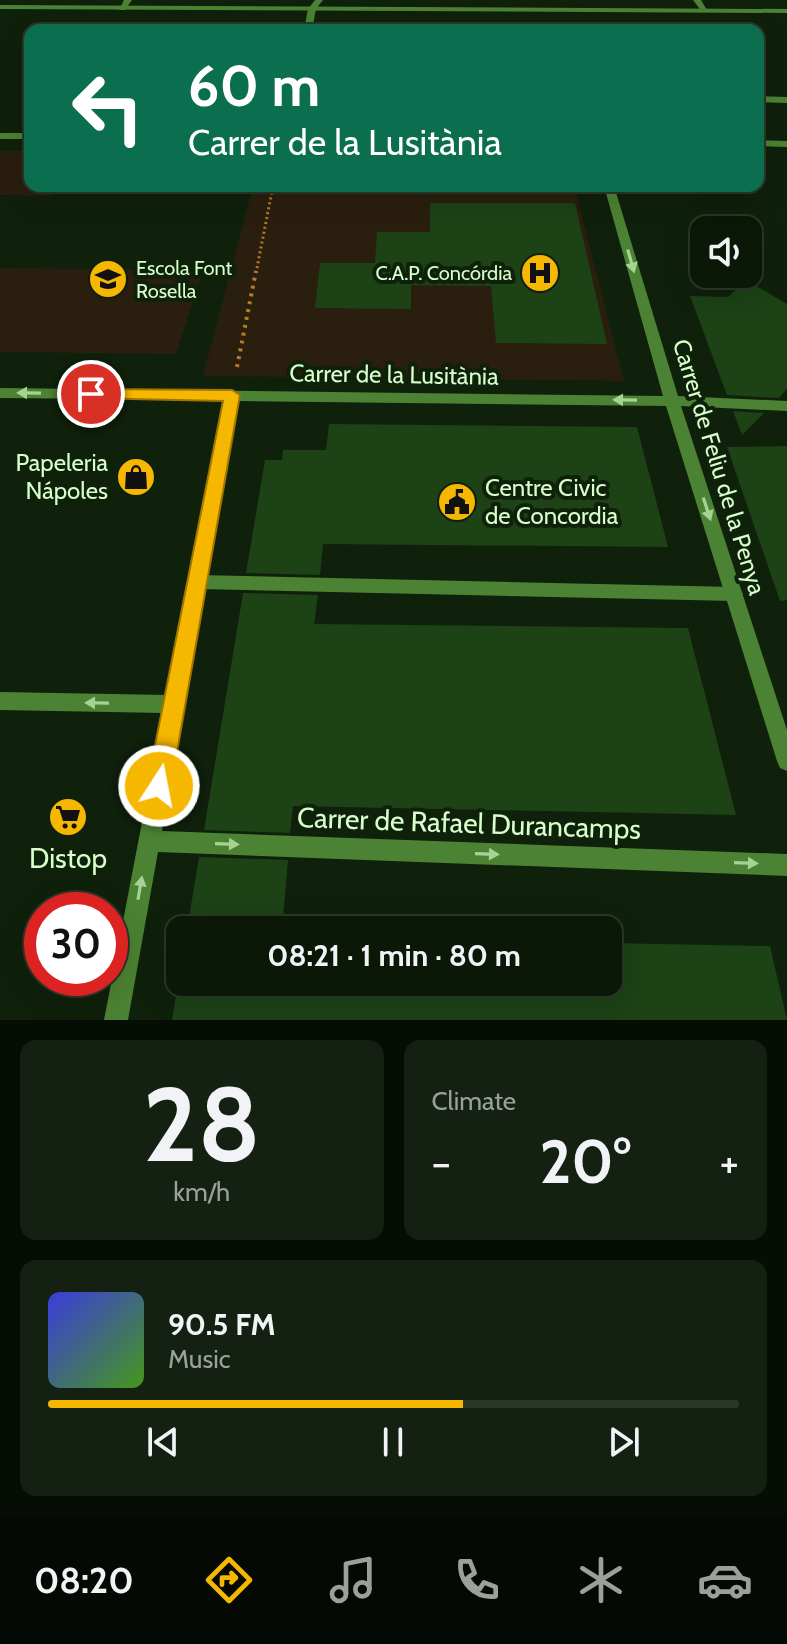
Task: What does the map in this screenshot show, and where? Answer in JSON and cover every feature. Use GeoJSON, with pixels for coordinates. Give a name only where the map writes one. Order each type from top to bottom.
{"type":"FeatureCollection","features":[{"type":"Feature","properties":{"kind":"street"},"geometry":{"type":"LineString","coordinates":[[309,24],[312,9],[319,0]]}},
{"type":"Feature","properties":{"kind":"street"},"geometry":{"type":"LineString","coordinates":[[697,0],[705,10]]}},
{"type":"Feature","properties":{"kind":"street"},"geometry":{"type":"LineString","coordinates":[[0,7],[125,4],[312,9],[787,11]]}},
{"type":"Feature","properties":{"kind":"street"},"geometry":{"type":"LineString","coordinates":[[764,99],[787,100]]}},
{"type":"Feature","properties":{"kind":"street"},"geometry":{"type":"LineString","coordinates":[[0,136],[24,136]]}},
{"type":"Feature","properties":{"kind":"street"},"geometry":{"type":"LineString","coordinates":[[764,143],[787,144]]}},
{"type":"Feature","properties":{"kind":"street","name":"Carrer de Feliu de la Penya"},"geometry":{"type":"LineString","coordinates":[[611,192],[672,401],[787,761]]}},
{"type":"Feature","properties":{"kind":"street","name":"Carrer de la Lusitània"},"geometry":{"type":"LineString","coordinates":[[0,393],[672,401],[787,406]]}},
{"type":"Feature","properties":{"kind":"street"},"geometry":{"type":"LineString","coordinates":[[116,1020],[232,395]]}},
{"type":"Feature","properties":{"kind":"street"},"geometry":{"type":"LineString","coordinates":[[198,582],[734,594]]}},
{"type":"Feature","properties":{"kind":"street"},"geometry":{"type":"LineString","coordinates":[[0,701],[175,704]]}},
{"type":"Feature","properties":{"kind":"street","name":"Carrer de Rafael Durancamps"},"geometry":{"type":"LineString","coordinates":[[149,841],[787,865]]}},
{"type":"Feature","properties":{"kind":"path"},"geometry":{"type":"LineString","coordinates":[[232,395],[272,192]]}},
{"type":"Feature","properties":{"kind":"shaded area"},"geometry":{"type":"Polygon","coordinates":[[[0,151],[24,151],[24,192],[52,192],[50,196],[0,195],[0,151]]]}},
{"type":"Feature","properties":{"kind":"shaded area"},"geometry":{"type":"Polygon","coordinates":[[[251,192],[576,192],[624,381],[203,376],[251,192]]]}},
{"type":"Feature","properties":{"kind":"shaded area"},"geometry":{"type":"Polygon","coordinates":[[[0,268],[203,270],[176,354],[0,352],[0,268]]]}},
{"type":"Feature","properties":{"kind":"building"},"geometry":{"type":"Polygon","coordinates":[[[430,203],[575,203],[607,344],[496,343],[491,286],[411,285],[411,309],[315,308],[320,263],[375,263],[377,232],[430,232],[430,203]]]}},
{"type":"Feature","properties":{"kind":"building"},"geometry":{"type":"Polygon","coordinates":[[[738,288],[760,288],[787,304],[787,389],[779,398],[727,395],[690,296],[728,297],[738,288]]]}},
{"type":"Feature","properties":{"kind":"building"},"geometry":{"type":"Polygon","coordinates":[[[733,411],[764,413],[742,435],[733,411]]]}},
{"type":"Feature","properties":{"kind":"building","name":"Centre Civic de Concordia"},"geometry":{"type":"Polygon","coordinates":[[[329,424],[637,427],[668,547],[323,544],[320,575],[246,573],[265,460],[282,460],[283,450],[326,450],[329,424]]]}},
{"type":"Feature","properties":{"kind":"building"},"geometry":{"type":"Polygon","coordinates":[[[787,446],[787,600],[780,601],[727,447],[787,446]]]}},
{"type":"Feature","properties":{"kind":"building"},"geometry":{"type":"Polygon","coordinates":[[[243,593],[318,595],[314,624],[688,628],[736,815],[293,806],[290,833],[204,830],[243,593]]]}},
{"type":"Feature","properties":{"kind":"building"},"geometry":{"type":"Polygon","coordinates":[[[199,857],[288,860],[283,916],[189,916],[199,857]]]}},
{"type":"Feature","properties":{"kind":"building"},"geometry":{"type":"Polygon","coordinates":[[[622,943],[770,946],[787,1020],[172,1020],[176,996],[622,996],[622,943]]]}},
{"type":"Feature","properties":{"kind":"place","name":"C.A.P. Concórdia"},"geometry":{"type":"Point","coordinates":[540,273]}},
{"type":"Feature","properties":{"kind":"place","name":"Escola Font Rosella"},"geometry":{"type":"Point","coordinates":[108,279]}},
{"type":"Feature","properties":{"kind":"place","name":"Papeleria Nápoles"},"geometry":{"type":"Point","coordinates":[136,477]}},
{"type":"Feature","properties":{"kind":"place","name":"Centre Civic de Concordia"},"geometry":{"type":"Point","coordinates":[457,502]}},
{"type":"Feature","properties":{"kind":"place","name":"Distop"},"geometry":{"type":"Point","coordinates":[68,817]}},
{"type":"Feature","properties":{"kind":"route"},"geometry":{"type":"LineString","coordinates":[[91,394],[232,395],[159,786]]}}]}
